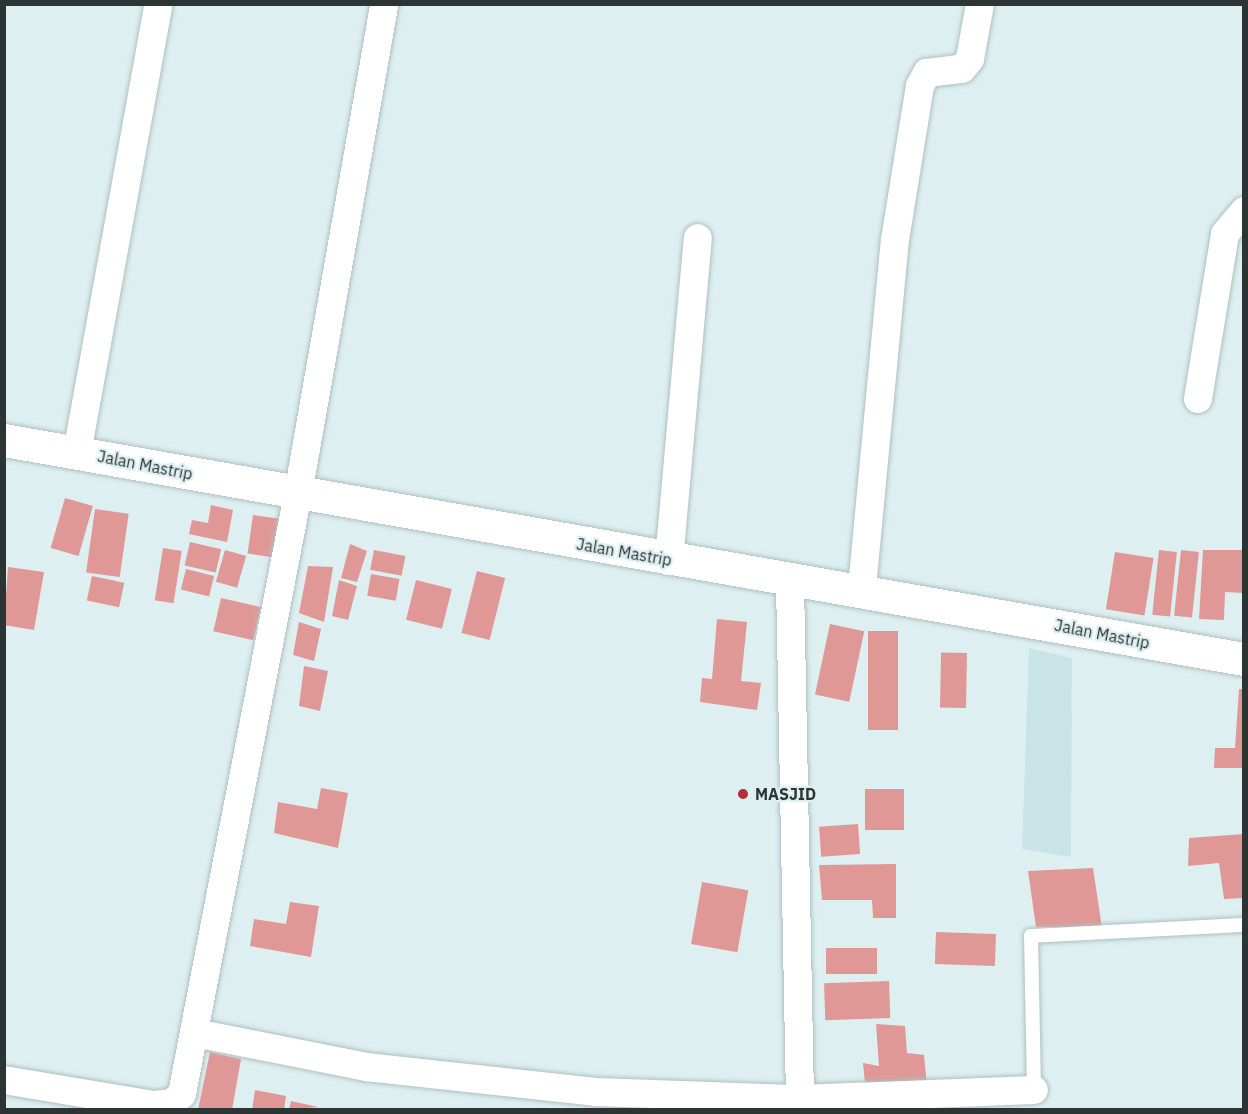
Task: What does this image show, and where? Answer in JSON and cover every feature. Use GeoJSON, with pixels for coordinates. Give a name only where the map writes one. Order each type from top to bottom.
{"type":"FeatureCollection","features":[{"type":"Feature","properties":{"kind":"main road","name":"Jalan Mastrip"},"geometry":{"type":"LineString","coordinates":[[4,440],[669,561],[790,582],[862,588],[1244,659]]}},
{"type":"Feature","properties":{"kind":"street"},"geometry":{"type":"LineString","coordinates":[[77,453],[159,4]]}},
{"type":"Feature","properties":{"kind":"street"},"geometry":{"type":"LineString","coordinates":[[4,1080],[154,1105],[172,1103],[182,1094],[298,494],[384,4]]}},
{"type":"Feature","properties":{"kind":"street"},"geometry":{"type":"LineString","coordinates":[[862,588],[895,240],[920,86],[927,73],[962,69],[970,59],[980,4]]}},
{"type":"Feature","properties":{"kind":"street"},"geometry":{"type":"LineString","coordinates":[[1198,399],[1225,234],[1243,210]]}},
{"type":"Feature","properties":{"kind":"street"},"geometry":{"type":"LineString","coordinates":[[669,561],[698,238]]}},
{"type":"Feature","properties":{"kind":"street"},"geometry":{"type":"LineString","coordinates":[[790,582],[800,1099]]}},
{"type":"Feature","properties":{"kind":"street"},"geometry":{"type":"LineString","coordinates":[[195,1033],[470,1080],[800,1099],[1034,1090]]}},
{"type":"Feature","properties":{"kind":"lane"},"geometry":{"type":"LineString","coordinates":[[1034,1090],[1031,936],[1244,925]]}},
{"type":"Feature","properties":{"kind":"shaded area"},"geometry":{"type":"Polygon","coordinates":[[[1029,648],[1072,658],[1071,857],[1022,849],[1029,648]]]}},
{"type":"Feature","properties":{"kind":"building"},"geometry":{"type":"Polygon","coordinates":[[[65,498],[93,506],[79,556],[51,548],[65,498]]]}},
{"type":"Feature","properties":{"kind":"building"},"geometry":{"type":"Polygon","coordinates":[[[211,505],[233,510],[227,542],[189,534],[192,520],[208,523],[211,505]]]}},
{"type":"Feature","properties":{"kind":"building"},"geometry":{"type":"Polygon","coordinates":[[[95,509],[129,514],[120,577],[86,572],[95,509]]]}},
{"type":"Feature","properties":{"kind":"building"},"geometry":{"type":"Polygon","coordinates":[[[253,515],[280,519],[274,557],[248,554],[253,515]]]}},
{"type":"Feature","properties":{"kind":"building"},"geometry":{"type":"Polygon","coordinates":[[[190,542],[221,549],[216,573],[185,565],[190,542]]]}},
{"type":"Feature","properties":{"kind":"building"},"geometry":{"type":"Polygon","coordinates":[[[350,544],[367,551],[357,582],[341,578],[350,544]]]}},
{"type":"Feature","properties":{"kind":"building"},"geometry":{"type":"Polygon","coordinates":[[[163,548],[182,551],[173,603],[155,600],[163,548]]]}},
{"type":"Feature","properties":{"kind":"building"},"geometry":{"type":"Polygon","coordinates":[[[225,550],[246,556],[237,588],[216,582],[225,550]]]}},
{"type":"Feature","properties":{"kind":"building"},"geometry":{"type":"Polygon","coordinates":[[[374,550],[405,556],[402,576],[370,570],[374,550]]]}},
{"type":"Feature","properties":{"kind":"building"},"geometry":{"type":"Polygon","coordinates":[[[1159,550],[1177,552],[1170,617],[1152,615],[1159,550]]]}},
{"type":"Feature","properties":{"kind":"building"},"geometry":{"type":"Polygon","coordinates":[[[1181,550],[1199,552],[1192,618],[1174,616],[1181,550]]]}},
{"type":"Feature","properties":{"kind":"building"},"geometry":{"type":"Polygon","coordinates":[[[1203,550],[1244,550],[1244,593],[1225,592],[1224,620],[1199,619],[1203,550]]]}},
{"type":"Feature","properties":{"kind":"building"},"geometry":{"type":"Polygon","coordinates":[[[1115,552],[1154,558],[1144,615],[1106,609],[1115,552]]]}},
{"type":"Feature","properties":{"kind":"building"},"geometry":{"type":"Polygon","coordinates":[[[308,566],[333,567],[324,622],[299,613],[308,566]]]}},
{"type":"Feature","properties":{"kind":"building"},"geometry":{"type":"Polygon","coordinates":[[[8,567],[44,572],[34,630],[4,625],[8,567]]]}},
{"type":"Feature","properties":{"kind":"building"},"geometry":{"type":"Polygon","coordinates":[[[186,569],[214,576],[209,596],[181,589],[186,569]]]}},
{"type":"Feature","properties":{"kind":"building"},"geometry":{"type":"Polygon","coordinates":[[[477,571],[505,578],[490,640],[462,633],[477,571]]]}},
{"type":"Feature","properties":{"kind":"building"},"geometry":{"type":"Polygon","coordinates":[[[371,574],[400,579],[396,601],[367,596],[371,574]]]}},
{"type":"Feature","properties":{"kind":"building"},"geometry":{"type":"Polygon","coordinates":[[[92,576],[124,583],[119,607],[87,600],[92,576]]]}},
{"type":"Feature","properties":{"kind":"building"},"geometry":{"type":"Polygon","coordinates":[[[339,580],[357,586],[348,620],[332,616],[339,580]]]}},
{"type":"Feature","properties":{"kind":"building"},"geometry":{"type":"Polygon","coordinates":[[[416,580],[452,589],[442,629],[406,620],[416,580]]]}},
{"type":"Feature","properties":{"kind":"building"},"geometry":{"type":"Polygon","coordinates":[[[221,598],[261,607],[253,640],[213,631],[221,598]]]}},
{"type":"Feature","properties":{"kind":"building"},"geometry":{"type":"Polygon","coordinates":[[[717,619],[747,622],[741,681],[761,683],[757,710],[700,702],[702,678],[712,679],[717,619]]]}},
{"type":"Feature","properties":{"kind":"building"},"geometry":{"type":"Polygon","coordinates":[[[299,622],[321,629],[314,661],[293,655],[299,622]]]}},
{"type":"Feature","properties":{"kind":"building"},"geometry":{"type":"Polygon","coordinates":[[[830,624],[864,631],[849,702],[815,694],[830,624]]]}},
{"type":"Feature","properties":{"kind":"building"},"geometry":{"type":"Polygon","coordinates":[[[868,631],[898,631],[898,730],[868,730],[868,631]]]}},
{"type":"Feature","properties":{"kind":"building"},"geometry":{"type":"Polygon","coordinates":[[[941,653],[967,653],[966,708],[940,708],[941,653]]]}},
{"type":"Feature","properties":{"kind":"building"},"geometry":{"type":"Polygon","coordinates":[[[304,666],[328,671],[320,711],[299,706],[304,666]]]}},
{"type":"Feature","properties":{"kind":"building"},"geometry":{"type":"Polygon","coordinates":[[[1239,689],[1244,689],[1244,768],[1214,768],[1215,748],[1235,748],[1239,689]]]}},
{"type":"Feature","properties":{"kind":"building"},"geometry":{"type":"Polygon","coordinates":[[[321,788],[348,793],[338,848],[274,833],[278,802],[317,809],[321,788]]]}},
{"type":"Feature","properties":{"kind":"building"},"geometry":{"type":"Polygon","coordinates":[[[865,789],[904,789],[904,830],[865,830],[865,789]]]}},
{"type":"Feature","properties":{"kind":"building"},"geometry":{"type":"Polygon","coordinates":[[[858,824],[860,854],[821,857],[819,827],[858,824]]]}},
{"type":"Feature","properties":{"kind":"building"},"geometry":{"type":"Polygon","coordinates":[[[1244,834],[1244,898],[1224,899],[1219,863],[1188,866],[1189,838],[1244,834]]]}},
{"type":"Feature","properties":{"kind":"building"},"geometry":{"type":"Polygon","coordinates":[[[896,864],[896,918],[873,918],[872,900],[822,900],[819,865],[896,864]]]}},
{"type":"Feature","properties":{"kind":"building"},"geometry":{"type":"Polygon","coordinates":[[[1093,868],[1102,928],[1036,927],[1028,871],[1093,868]]]}},
{"type":"Feature","properties":{"kind":"building"},"geometry":{"type":"Polygon","coordinates":[[[702,882],[748,890],[737,952],[691,944],[702,882]]]}},
{"type":"Feature","properties":{"kind":"building"},"geometry":{"type":"Polygon","coordinates":[[[290,902],[319,906],[311,957],[250,946],[254,919],[286,924],[290,902]]]}},
{"type":"Feature","properties":{"kind":"building"},"geometry":{"type":"Polygon","coordinates":[[[936,932],[996,934],[995,966],[935,964],[936,932]]]}},
{"type":"Feature","properties":{"kind":"building"},"geometry":{"type":"Polygon","coordinates":[[[826,948],[877,948],[877,974],[826,974],[826,948]]]}},
{"type":"Feature","properties":{"kind":"building"},"geometry":{"type":"Polygon","coordinates":[[[889,981],[890,1018],[825,1020],[824,983],[889,981]]]}},
{"type":"Feature","properties":{"kind":"building"},"geometry":{"type":"Polygon","coordinates":[[[876,1024],[905,1026],[907,1053],[924,1055],[927,1086],[865,1084],[863,1063],[879,1066],[876,1024]]]}},
{"type":"Feature","properties":{"kind":"building"},"geometry":{"type":"Polygon","coordinates":[[[210,1052],[241,1059],[232,1110],[198,1110],[210,1052]]]}},
{"type":"Feature","properties":{"kind":"building"},"geometry":{"type":"Polygon","coordinates":[[[255,1090],[286,1096],[284,1110],[252,1110],[255,1090]]]}},
{"type":"Feature","properties":{"kind":"building"},"geometry":{"type":"Polygon","coordinates":[[[291,1101],[318,1107],[289,1110],[291,1101]]]}},
{"type":"Feature","properties":{"kind":"place","name":"MASJID"},"geometry":{"type":"Point","coordinates":[743,794]}}]}
